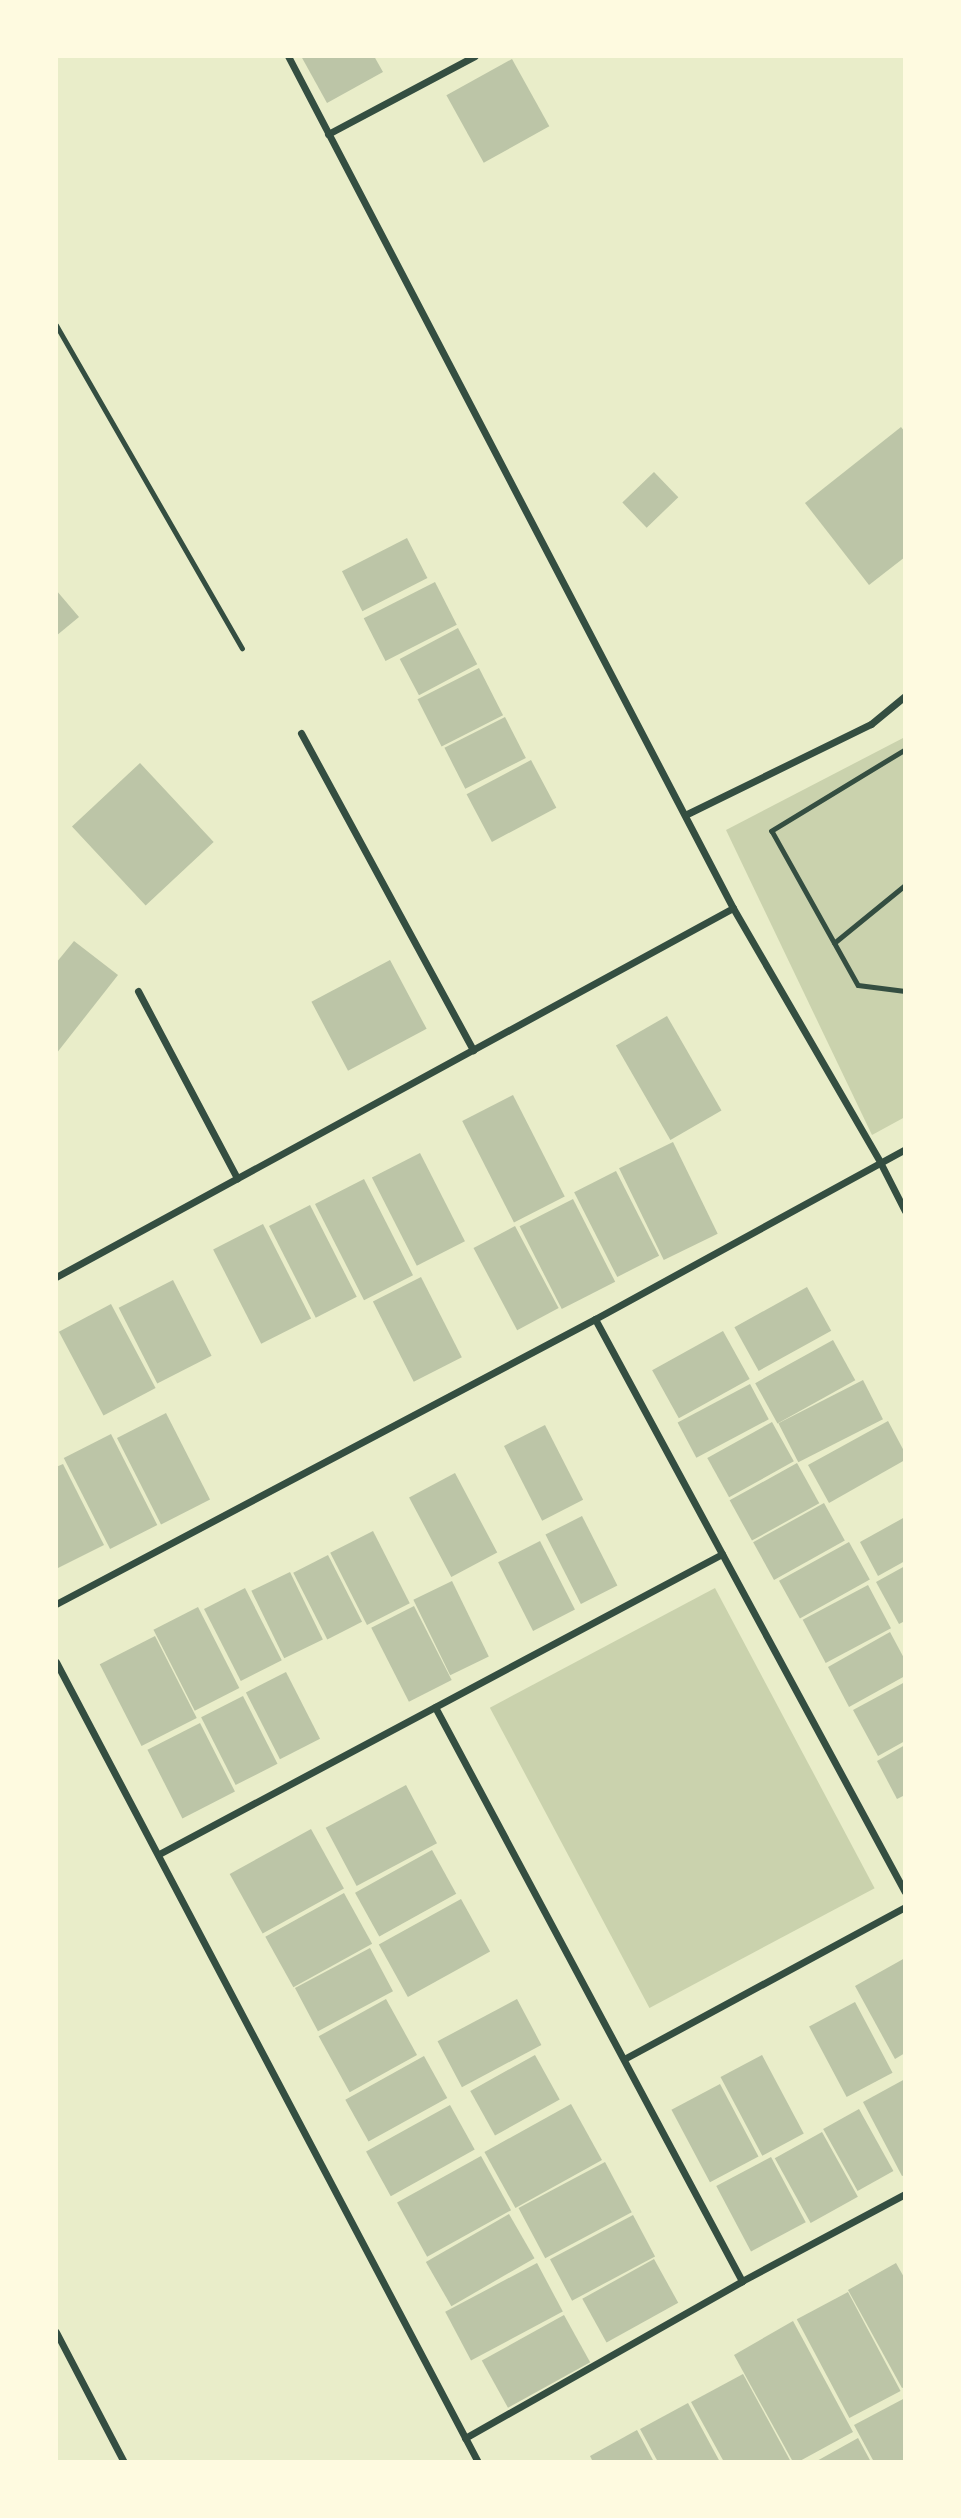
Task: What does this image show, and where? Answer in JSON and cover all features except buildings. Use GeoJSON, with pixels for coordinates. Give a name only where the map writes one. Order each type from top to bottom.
{"type":"FeatureCollection","features":[{"type":"Feature","properties":{"kind":"street"},"geometry":{"type":"LineString","coordinates":[[288,56],[687,814],[733,908],[880,1162],[905,1211]]}},
{"type":"Feature","properties":{"kind":"street"},"geometry":{"type":"LineString","coordinates":[[328,134],[475,56]]}},
{"type":"Feature","properties":{"kind":"street"},"geometry":{"type":"LineString","coordinates":[[687,814],[872,724],[905,696]]}},
{"type":"Feature","properties":{"kind":"street"},"geometry":{"type":"LineString","coordinates":[[301,733],[473,1050]]}},
{"type":"Feature","properties":{"kind":"street"},"geometry":{"type":"LineString","coordinates":[[56,1276],[733,908]]}},
{"type":"Feature","properties":{"kind":"street"},"geometry":{"type":"LineString","coordinates":[[138,991],[237,1178]]}},
{"type":"Feature","properties":{"kind":"street"},"geometry":{"type":"LineString","coordinates":[[56,1604],[595,1319],[905,1149]]}},
{"type":"Feature","properties":{"kind":"street"},"geometry":{"type":"LineString","coordinates":[[595,1319],[905,1892]]}},
{"type":"Feature","properties":{"kind":"street"},"geometry":{"type":"LineString","coordinates":[[159,1854],[722,1554]]}},
{"type":"Feature","properties":{"kind":"street"},"geometry":{"type":"LineString","coordinates":[[56,1662],[478,2462]]}},
{"type":"Feature","properties":{"kind":"street"},"geometry":{"type":"LineString","coordinates":[[435,1707],[742,2281]]}},
{"type":"Feature","properties":{"kind":"street"},"geometry":{"type":"LineString","coordinates":[[624,2059],[905,1908]]}},
{"type":"Feature","properties":{"kind":"street"},"geometry":{"type":"LineString","coordinates":[[465,2438],[742,2281],[905,2194]]}},
{"type":"Feature","properties":{"kind":"street"},"geometry":{"type":"LineString","coordinates":[[56,2332],[124,2462]]}},
{"type":"Feature","properties":{"kind":"lane"},"geometry":{"type":"LineString","coordinates":[[56,325],[242,648]]}},
{"type":"Feature","properties":{"kind":"path"},"geometry":{"type":"LineString","coordinates":[[905,750],[772,831],[858,985],[905,991]]}},
{"type":"Feature","properties":{"kind":"path"},"geometry":{"type":"LineString","coordinates":[[834,943],[905,885]]}},
{"type":"Feature","properties":{"kind":"green space"},"geometry":{"type":"Polygon","coordinates":[[[905,737],[905,1117],[872,1135],[726,830],[905,737]]]}},
{"type":"Feature","properties":{"kind":"green space"},"geometry":{"type":"Polygon","coordinates":[[[715,1588],[875,1888],[649,2008],[490,1708],[715,1588]]]}}]}
